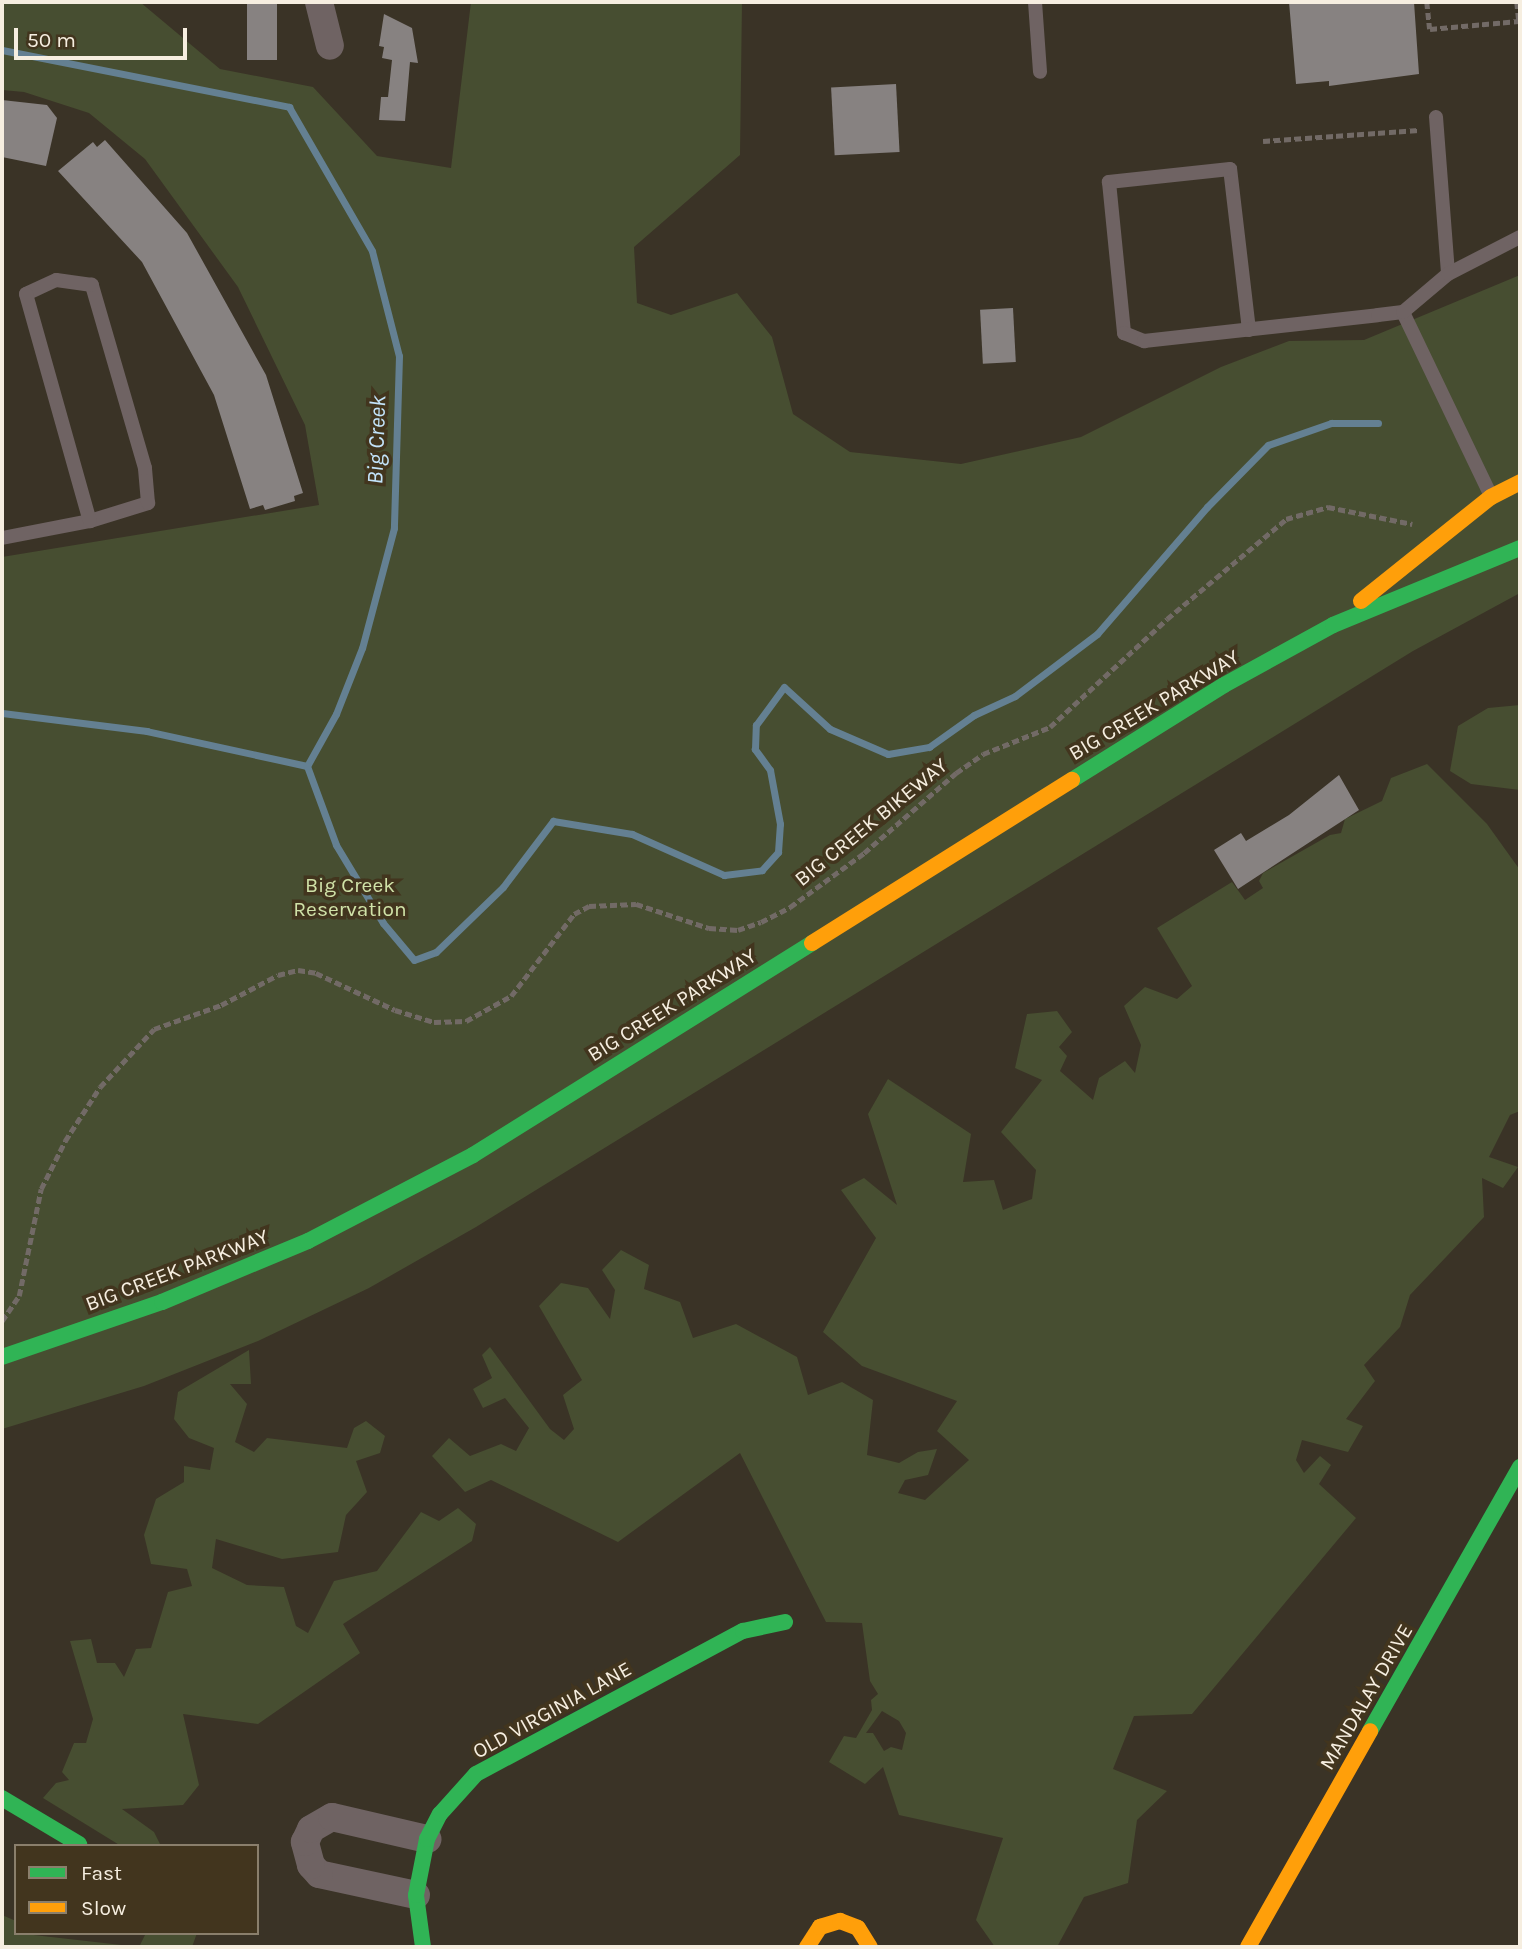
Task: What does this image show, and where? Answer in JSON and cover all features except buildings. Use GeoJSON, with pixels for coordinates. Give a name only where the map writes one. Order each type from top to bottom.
{"type":"FeatureCollection","features":[{"type":"Feature","properties":{"kind":"street"},"geometry":{"type":"LineString","coordinates":[[319,2],[330,46]]}},
{"type":"Feature","properties":{"kind":"street","name":"BIG CREEK PARKWAY"},"geometry":{"type":"LineString","coordinates":[[1333,625],[1491,497],[1520,482]]}},
{"type":"Feature","properties":{"kind":"street"},"geometry":{"type":"LineString","coordinates":[[1491,497],[1502,516]]}},
{"type":"Feature","properties":{"kind":"street","name":"BIG CREEK PARKWAY"},"geometry":{"type":"LineString","coordinates":[[2,1357],[162,1302],[308,1241],[473,1155],[1224,685],[1333,625],[1518,543]]}},
{"type":"Feature","properties":{"kind":"street","name":"MANDALAY DRIVE"},"geometry":{"type":"LineString","coordinates":[[1248,1947],[1520,1467]]}},
{"type":"Feature","properties":{"kind":"street","name":"OLD VIRGINIA LANE"},"geometry":{"type":"LineString","coordinates":[[423,1947],[416,1895],[427,1839],[457,1792],[504,1757],[743,1631],[785,1622]]}},
{"type":"Feature","properties":{"kind":"street"},"geometry":{"type":"LineString","coordinates":[[2,1798],[79,1844]]}},
{"type":"Feature","properties":{"kind":"street"},"geometry":{"type":"LineString","coordinates":[[416,1895],[330,1879],[311,1865],[306,1842],[311,1829],[332,1817],[427,1839]]}},
{"type":"Feature","properties":{"kind":"street"},"geometry":{"type":"LineString","coordinates":[[807,1947],[820,1927],[840,1921],[858,1928],[870,1947]]}},
{"type":"Feature","properties":{"kind":"lane"},"geometry":{"type":"LineString","coordinates":[[1035,2],[1040,72]]}},
{"type":"Feature","properties":{"kind":"lane"},"geometry":{"type":"LineString","coordinates":[[1437,123],[1448,274]]}},
{"type":"Feature","properties":{"kind":"lane"},"geometry":{"type":"LineString","coordinates":[[1249,330],[1230,169],[1110,182],[1124,333],[1144,341],[1249,330],[1403,312],[1448,274],[1520,237]]}},
{"type":"Feature","properties":{"kind":"lane"},"geometry":{"type":"LineString","coordinates":[[2,538],[90,521],[148,503],[145,468],[92,285],[56,280],[26,294],[90,521]]}},
{"type":"Feature","properties":{"kind":"lane"},"geometry":{"type":"LineString","coordinates":[[1403,312],[1491,497]]}},
{"type":"Feature","properties":{"kind":"path"},"geometry":{"type":"LineString","coordinates":[[1427,2],[1430,29],[1519,21],[1517,2]]}},
{"type":"Feature","properties":{"kind":"path"},"geometry":{"type":"LineString","coordinates":[[1263,141],[1437,123]]}},
{"type":"Feature","properties":{"kind":"path","name":"BIG CREEK BIKEWAY"},"geometry":{"type":"LineString","coordinates":[[2,1321],[19,1296],[41,1189],[65,1141],[100,1087],[154,1030],[221,1005],[298,970],[345,985],[395,1010],[434,1022],[466,1021],[511,996],[574,914],[589,906],[636,904],[709,928],[738,930],[761,922],[790,907],[863,853],[974,760],[1050,727],[1167,618],[1286,519],[1328,507],[1420,527]]}},
{"type":"Feature","properties":{"kind":"green space","name":"Big Creek Reservation"},"geometry":{"type":"Polygon","coordinates":[[[2,2],[140,2],[220,69],[313,87],[377,156],[451,168],[471,2],[742,2],[740,155],[634,247],[637,303],[671,315],[737,293],[772,337],[793,414],[850,452],[961,464],[1081,437],[1221,367],[1289,341],[1364,340],[1520,275],[1520,593],[1413,651],[476,1227],[369,1288],[258,1341],[144,1386],[2,1429],[2,557],[319,505],[305,425],[238,287],[145,159],[89,113],[24,92],[2,90],[2,2]]]}},
{"type":"Feature","properties":{"kind":"green space"},"geometry":{"type":"Polygon","coordinates":[[[1520,705],[1520,790],[1471,784],[1450,771],[1458,726],[1488,708],[1520,705]]]}},
{"type":"Feature","properties":{"kind":"green space"},"geometry":{"type":"Polygon","coordinates":[[[1427,764],[1487,824],[1520,870],[1520,1111],[1510,1115],[1489,1157],[1518,1167],[1503,1188],[1482,1178],[1484,1217],[1410,1295],[1400,1327],[1364,1365],[1375,1381],[1346,1419],[1363,1426],[1348,1452],[1302,1440],[1296,1460],[1304,1473],[1320,1456],[1331,1465],[1319,1484],[1356,1518],[1192,1714],[1134,1716],[1113,1769],[1167,1791],[1137,1820],[1128,1883],[1084,1897],[1057,1947],[995,1947],[976,1920],[1003,1838],[899,1815],[883,1767],[865,1784],[829,1762],[844,1736],[856,1738],[872,1710],[871,1700],[878,1694],[870,1681],[862,1623],[826,1622],[740,1453],[618,1542],[491,1480],[465,1492],[432,1456],[449,1438],[470,1456],[501,1444],[516,1451],[529,1428],[505,1398],[483,1408],[473,1389],[492,1378],[482,1355],[490,1347],[550,1429],[564,1440],[574,1429],[563,1395],[582,1380],[539,1306],[561,1283],[588,1288],[610,1319],[615,1290],[602,1270],[621,1250],[649,1265],[644,1289],[680,1302],[693,1338],[736,1324],[797,1357],[808,1395],[842,1382],[873,1400],[867,1455],[899,1463],[918,1452],[937,1449],[928,1475],[905,1480],[898,1493],[925,1500],[969,1460],[937,1431],[957,1401],[862,1366],[823,1332],[876,1238],[841,1190],[864,1178],[897,1205],[868,1114],[888,1079],[971,1134],[963,1182],[994,1180],[1003,1210],[1032,1199],[1036,1170],[1001,1132],[1042,1080],[1015,1068],[1027,1014],[1057,1011],[1072,1032],[1059,1047],[1067,1056],[1060,1071],[1093,1100],[1099,1078],[1125,1061],[1135,1073],[1141,1045],[1124,1006],[1145,987],[1177,999],[1192,986],[1157,928],[1232,882],[1245,900],[1263,888],[1259,881],[1263,873],[1330,835],[1341,833],[1345,819],[1382,801],[1391,778],[1427,764]],[[882,1711],[866,1733],[873,1733],[884,1751],[891,1747],[902,1750],[906,1733],[899,1721],[882,1711]]]}},
{"type":"Feature","properties":{"kind":"green space"},"geometry":{"type":"Polygon","coordinates":[[[249,1350],[251,1384],[230,1384],[247,1404],[235,1442],[254,1452],[267,1438],[347,1448],[354,1428],[366,1421],[385,1436],[380,1453],[356,1461],[367,1492],[346,1515],[338,1552],[282,1559],[216,1539],[212,1568],[247,1585],[284,1587],[296,1626],[308,1633],[334,1581],[377,1571],[421,1512],[439,1521],[458,1508],[476,1524],[472,1541],[343,1624],[360,1653],[258,1724],[183,1714],[199,1785],[183,1805],[122,1809],[154,1832],[160,1844],[118,1844],[43,1798],[56,1783],[69,1780],[62,1772],[74,1743],[86,1743],[93,1719],[70,1641],[91,1639],[97,1663],[115,1663],[124,1677],[136,1649],[151,1648],[168,1592],[192,1586],[187,1569],[151,1564],[144,1535],[156,1499],[184,1482],[184,1466],[210,1470],[214,1448],[189,1438],[174,1419],[178,1392],[249,1350]]]}},
{"type":"Feature","properties":{"kind":"green space"},"geometry":{"type":"Polygon","coordinates":[[[2,1915],[14,1920],[14,1935],[139,1947],[2,1947],[2,1915]]]}},
{"type":"Feature","properties":{"kind":"green space"},"geometry":{"type":"Polygon","coordinates":[[[145,1935],[196,1935],[192,1947],[139,1947],[145,1935]]]}},
{"type":"Feature","properties":{"kind":"waterway","name":"Big Creek"},"geometry":{"type":"LineString","coordinates":[[2,50],[289,107],[372,251],[399,356],[394,528],[362,648],[336,714],[307,766],[147,731],[2,713]]}},
{"type":"Feature","properties":{"kind":"waterway"},"geometry":{"type":"LineString","coordinates":[[307,766],[336,845],[383,923],[414,960],[436,952],[503,887],[553,821],[632,834],[724,875],[762,870],[778,852],[780,824],[770,770],[755,749],[756,725],[784,687],[830,729],[888,754],[929,747],[974,715],[1015,696],[1097,634],[1207,507],[1268,445],[1331,423],[1378,423]]}},
{"type":"Feature","properties":{"kind":"traffic: fast"},"geometry":{"type":"LineString","coordinates":[[1072,780],[1224,685],[1333,625],[1520,548]]}},
{"type":"Feature","properties":{"kind":"traffic: fast"},"geometry":{"type":"LineString","coordinates":[[2,1357],[162,1302],[308,1241],[473,1155],[812,943]]}},
{"type":"Feature","properties":{"kind":"traffic: fast"},"geometry":{"type":"LineString","coordinates":[[1370,1731],[1520,1467]]}},
{"type":"Feature","properties":{"kind":"traffic: fast"},"geometry":{"type":"LineString","coordinates":[[423,1947],[416,1895],[427,1839],[440,1814],[476,1774],[743,1631],[785,1622]]}},
{"type":"Feature","properties":{"kind":"traffic: fast"},"geometry":{"type":"LineString","coordinates":[[2,1798],[79,1844]]}},
{"type":"Feature","properties":{"kind":"traffic: slow"},"geometry":{"type":"LineString","coordinates":[[1361,601],[1491,497],[1520,482]]}},
{"type":"Feature","properties":{"kind":"traffic: slow"},"geometry":{"type":"LineString","coordinates":[[812,943],[1072,780]]}},
{"type":"Feature","properties":{"kind":"traffic: slow"},"geometry":{"type":"LineString","coordinates":[[1248,1947],[1370,1731]]}},
{"type":"Feature","properties":{"kind":"traffic: slow"},"geometry":{"type":"LineString","coordinates":[[807,1947],[820,1927],[840,1921],[858,1928],[870,1947]]}}]}
